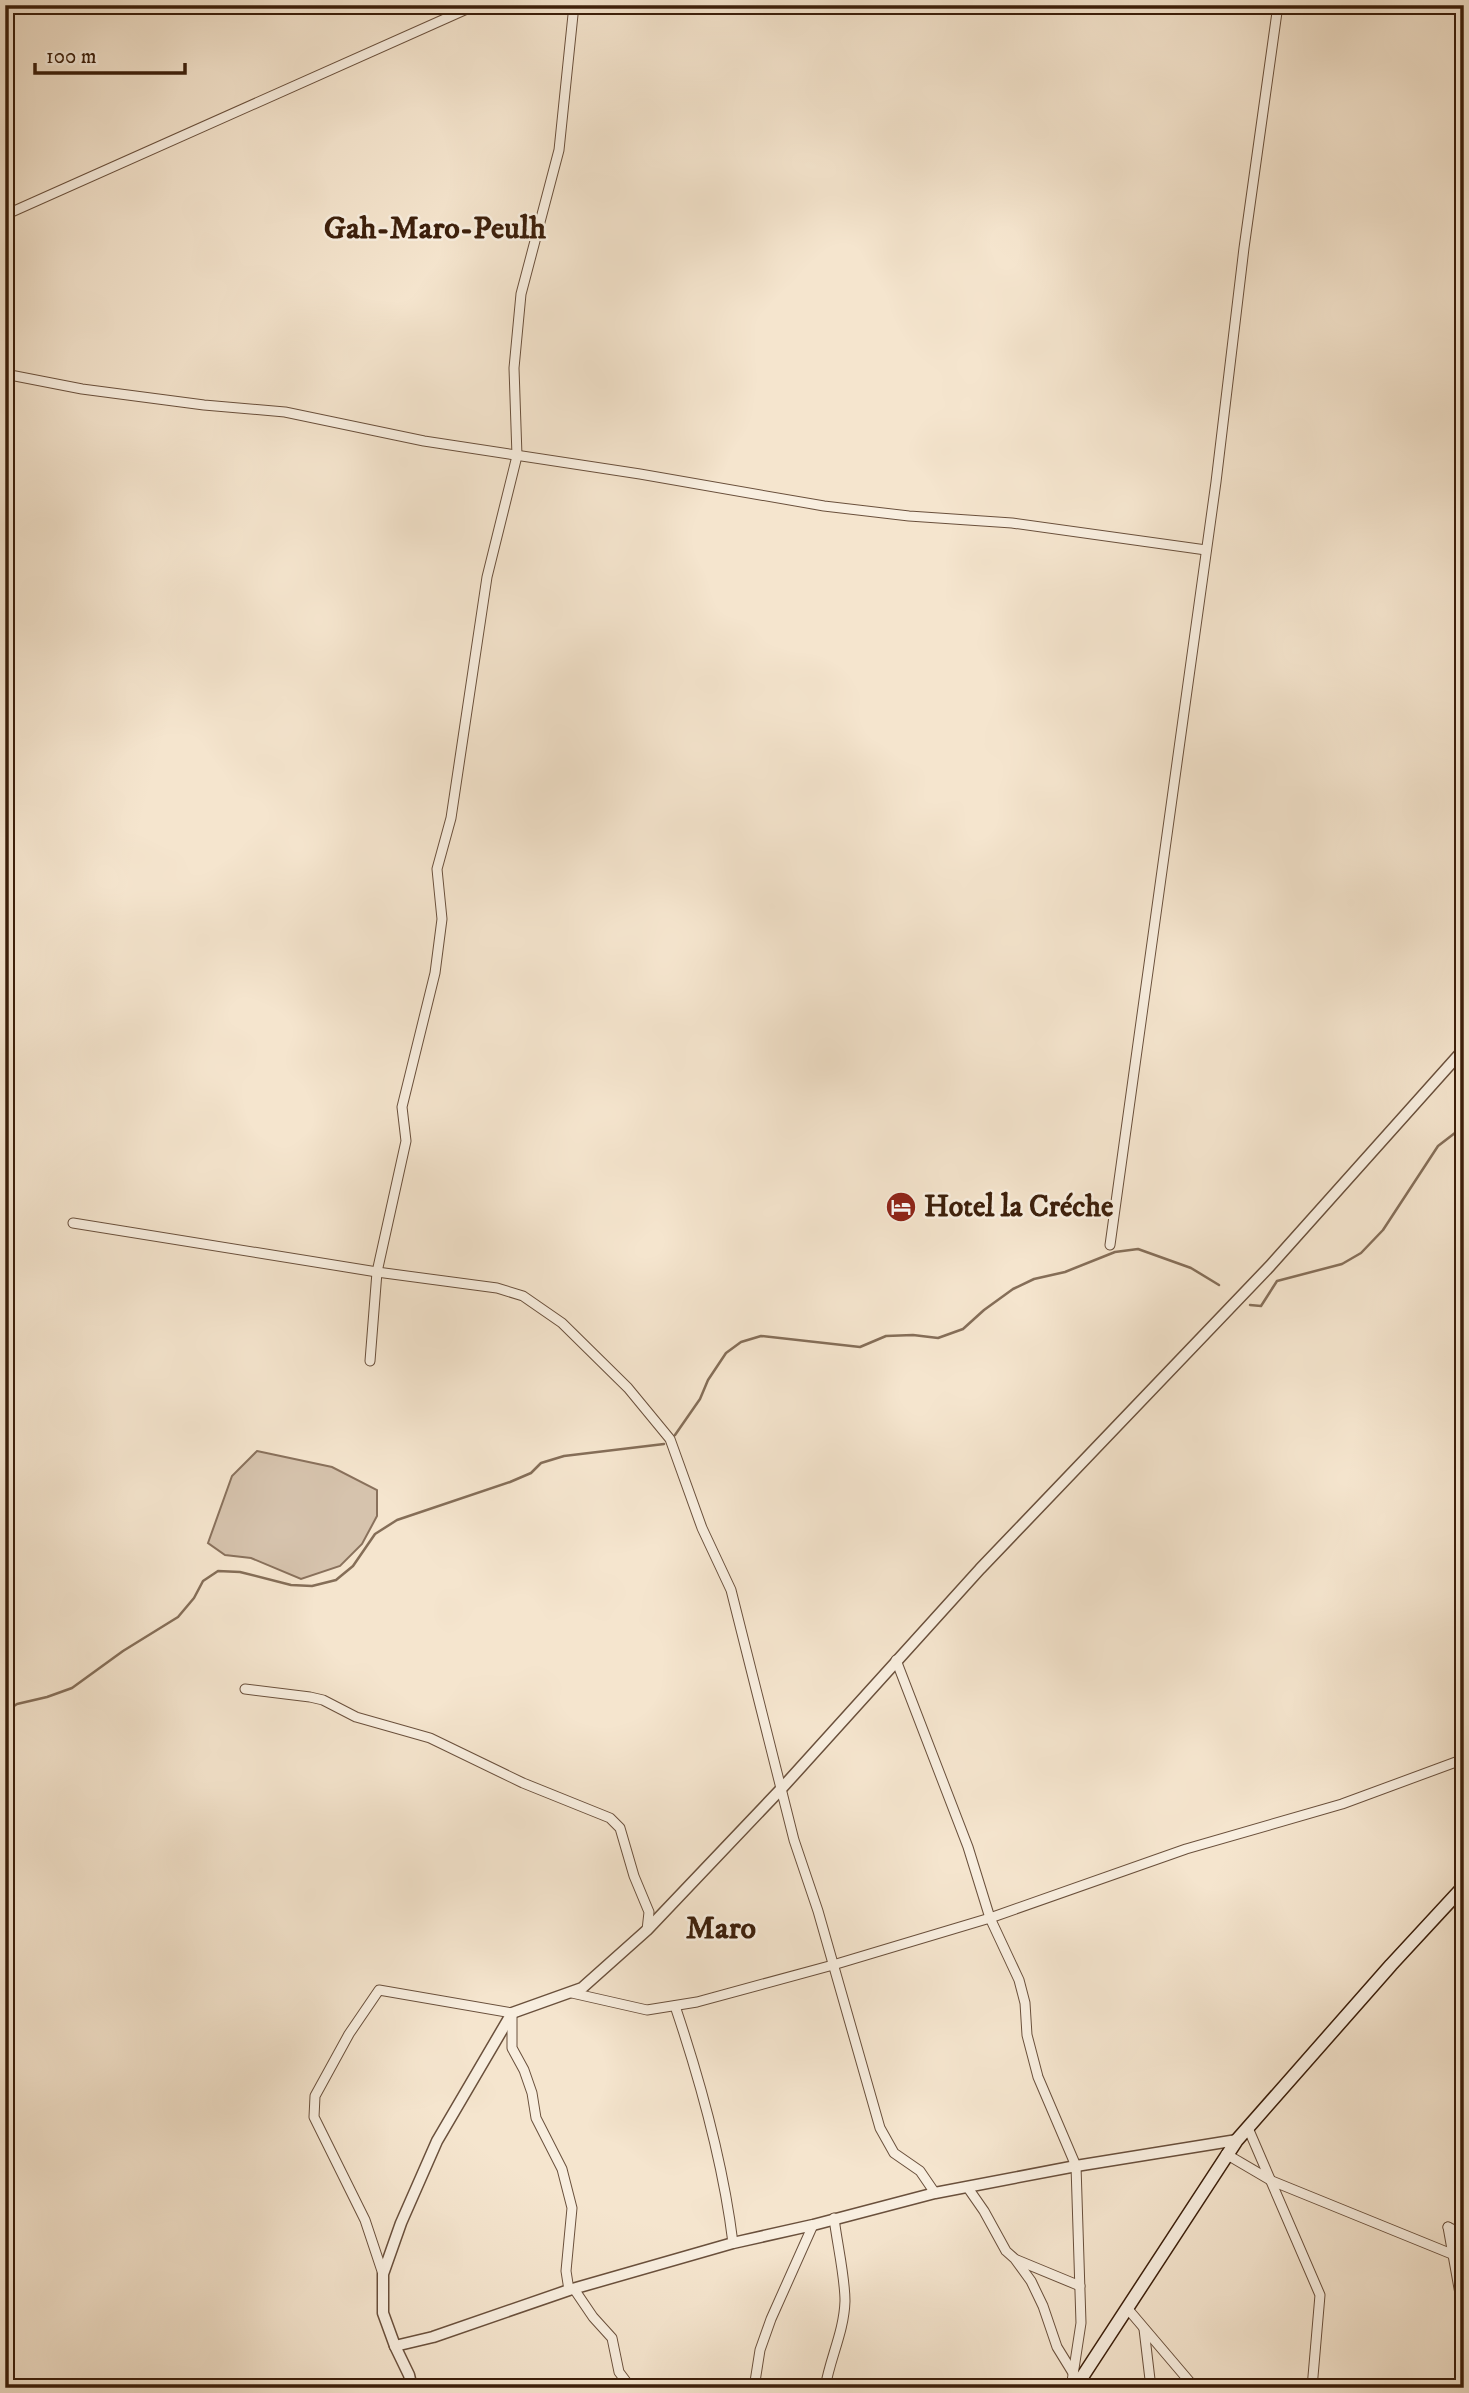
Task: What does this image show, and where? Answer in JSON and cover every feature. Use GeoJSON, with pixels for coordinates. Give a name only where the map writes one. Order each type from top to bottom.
{"type":"FeatureCollection","features":[{"type":"Feature","properties":{"kind":"main road"},"geometry":{"type":"LineString","coordinates":[[1073,2388],[1226,2154],[1391,1965],[1464,1886]]}},
{"type":"Feature","properties":{"kind":"street"},"geometry":{"type":"LineString","coordinates":[[5,215],[476,5]]}},
{"type":"Feature","properties":{"kind":"street"},"geometry":{"type":"LineString","coordinates":[[370,1362],[377,1272],[406,1141],[402,1107],[435,973],[442,919],[437,869],[451,818],[487,577],[517,456],[514,368],[521,294],[559,150],[574,5]]}},
{"type":"Feature","properties":{"kind":"street"},"geometry":{"type":"LineString","coordinates":[[1110,1245],[1278,5]]}},
{"type":"Feature","properties":{"kind":"street"},"geometry":{"type":"LineString","coordinates":[[5,374],[82,389],[204,405],[285,412],[424,441],[824,506],[909,516],[1012,523],[1206,550]]}},
{"type":"Feature","properties":{"kind":"street"},"geometry":{"type":"LineString","coordinates":[[412,2388],[383,2313],[383,2274],[365,2220],[314,2118],[315,2096],[349,2034],[379,1990],[512,2013],[582,1988],[647,1930],[782,1788],[896,1660],[1068,1475],[1270,1266],[1464,1049]]}},
{"type":"Feature","properties":{"kind":"street"},"geometry":{"type":"LineString","coordinates":[[74,1223],[377,1272],[497,1288],[523,1296],[562,1323],[655,1418],[670,1439],[702,1528],[732,1590],[794,1840],[818,1911],[880,2128],[894,2153],[920,2171],[935,2193]]}},
{"type":"Feature","properties":{"kind":"street"},"geometry":{"type":"LineString","coordinates":[[896,1660],[968,1847],[990,1918],[1019,1980],[1026,2003],[1027,2035],[1038,2077],[1076,2166],[1081,2323],[1073,2388]]}},
{"type":"Feature","properties":{"kind":"street"},"geometry":{"type":"LineString","coordinates":[[245,1689],[323,1700],[356,1717],[430,1738],[523,1783],[610,1818],[621,1828],[634,1876],[649,1912],[647,1930]]}},
{"type":"Feature","properties":{"kind":"street"},"geometry":{"type":"LineString","coordinates":[[572,1993],[647,2010],[697,2002],[990,1918],[1186,1849],[1342,1804],[1464,1759]]}},
{"type":"Feature","properties":{"kind":"street"},"geometry":{"type":"LineString","coordinates":[[675,2006],[695,2066],[727,2195],[733,2243]]}},
{"type":"Feature","properties":{"kind":"street"},"geometry":{"type":"LineString","coordinates":[[383,2274],[401,2223],[437,2141],[512,2013]]}},
{"type":"Feature","properties":{"kind":"street"},"geometry":{"type":"LineString","coordinates":[[512,2013],[512,2048],[528,2081],[536,2118],[562,2169],[572,2208],[566,2271],[572,2289],[612,2338],[619,2372],[631,2388]]}},
{"type":"Feature","properties":{"kind":"street"},"geometry":{"type":"LineString","coordinates":[[1248,2128],[1320,2295],[1311,2388]]}},
{"type":"Feature","properties":{"kind":"street"},"geometry":{"type":"LineString","coordinates":[[395,2346],[433,2337],[572,2289],[733,2243],[935,2193],[1076,2166],[1237,2140]]}},
{"type":"Feature","properties":{"kind":"street"},"geometry":{"type":"LineString","coordinates":[[1226,2154],[1272,2181],[1464,2259]]}},
{"type":"Feature","properties":{"kind":"street"},"geometry":{"type":"LineString","coordinates":[[968,2188],[1006,2251],[1044,2273],[1080,2286]]}},
{"type":"Feature","properties":{"kind":"street"},"geometry":{"type":"LineString","coordinates":[[825,2388],[827,2369],[839,2337],[845,2300],[834,2218]]}},
{"type":"Feature","properties":{"kind":"street"},"geometry":{"type":"LineString","coordinates":[[754,2388],[760,2350],[771,2319],[813,2225]]}},
{"type":"Feature","properties":{"kind":"street"},"geometry":{"type":"LineString","coordinates":[[1464,2235],[1448,2227],[1464,2316]]}},
{"type":"Feature","properties":{"kind":"street"},"geometry":{"type":"LineString","coordinates":[[1016,2259],[1031,2281],[1057,2347],[1073,2373]]}},
{"type":"Feature","properties":{"kind":"street"},"geometry":{"type":"LineString","coordinates":[[1127,2308],[1195,2388]]}},
{"type":"Feature","properties":{"kind":"street"},"geometry":{"type":"LineString","coordinates":[[1144,2329],[1151,2388]]}},
{"type":"Feature","properties":{"kind":"shaded area"},"geometry":{"type":"Polygon","coordinates":[[[257,1451],[332,1467],[377,1490],[377,1516],[362,1544],[340,1566],[301,1579],[251,1558],[225,1555],[208,1543],[232,1476],[257,1451]]]}},
{"type":"Feature","properties":{"kind":"waterway"},"geometry":{"type":"LineString","coordinates":[[1250,1305],[1261,1306],[1277,1281],[1342,1264],[1361,1253],[1383,1230],[1438,1146],[1464,1126]]}},
{"type":"Feature","properties":{"kind":"waterway"},"geometry":{"type":"LineString","coordinates":[[675,1435],[700,1399],[708,1380],[726,1353],[741,1342],[761,1336],[860,1347],[886,1336],[938,1338],[963,1329],[1013,1289],[1034,1279],[1065,1272],[1115,1252],[1138,1249],[1191,1268],[1219,1285]]}},
{"type":"Feature","properties":{"kind":"waterway"},"geometry":{"type":"LineString","coordinates":[[5,1712],[17,1704],[72,1688],[123,1651],[178,1617],[194,1598],[203,1581],[218,1571],[240,1572],[291,1585],[312,1586],[336,1580],[353,1566],[375,1534],[397,1520],[510,1482],[531,1473],[541,1463],[564,1456],[664,1444]]}},
{"type":"Feature","properties":{"kind":"place","name":"Hotel la Créche"},"geometry":{"type":"Point","coordinates":[901,1207]}},
{"type":"Feature","properties":{"kind":"district","name":"Gah-Maro-Peulh"},"geometry":{"type":"Point","coordinates":[435,229]}},
{"type":"Feature","properties":{"kind":"district","name":"Maro"},"geometry":{"type":"Point","coordinates":[721,1929]}}]}
